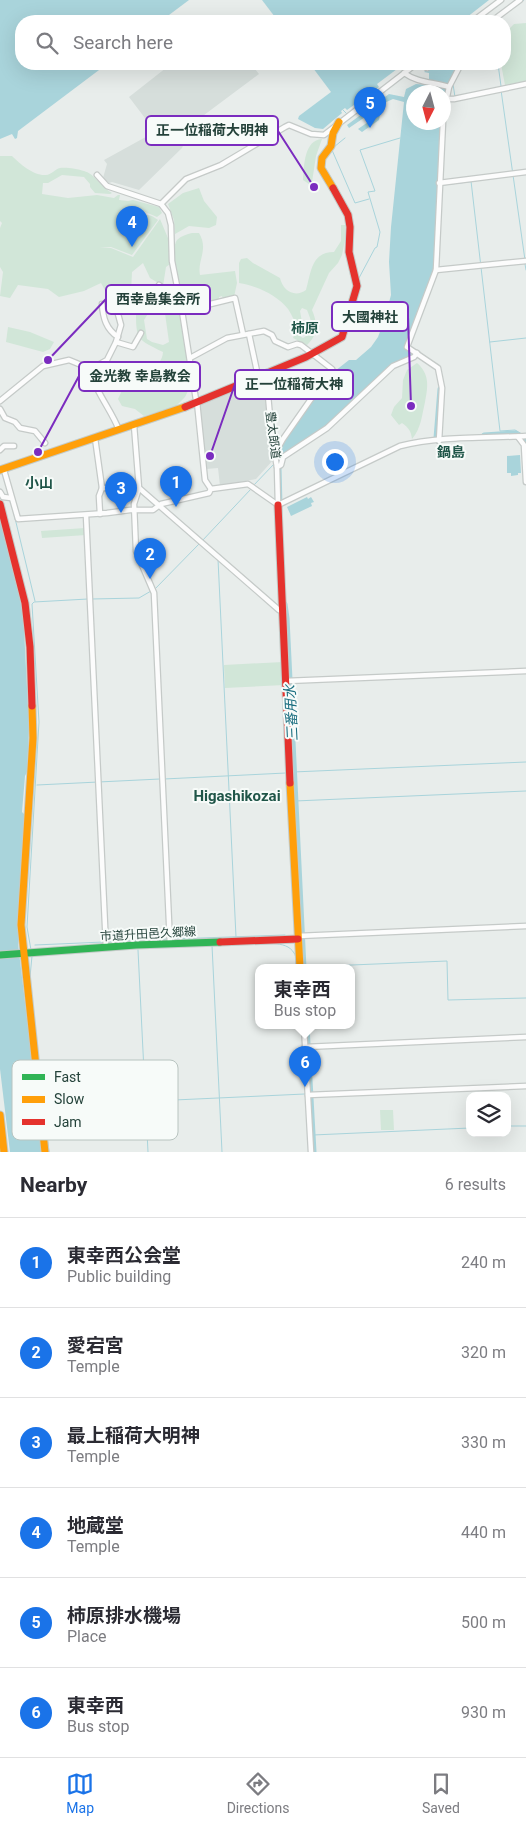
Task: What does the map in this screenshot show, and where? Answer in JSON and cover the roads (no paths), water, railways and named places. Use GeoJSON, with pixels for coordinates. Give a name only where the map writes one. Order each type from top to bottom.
{"type":"FeatureCollection","features":[{"type":"Feature","properties":{"kind":"street"},"geometry":{"type":"LineString","coordinates":[[481,15],[501,0]]}},
{"type":"Feature","properties":{"kind":"street"},"geometry":{"type":"LineString","coordinates":[[500,15],[520,0]]}},
{"type":"Feature","properties":{"kind":"street"},"geometry":{"type":"LineString","coordinates":[[162,204],[186,179],[221,165],[289,125],[311,134],[324,135],[338,122],[408,70]]}},
{"type":"Feature","properties":{"kind":"street"},"geometry":{"type":"LineString","coordinates":[[449,85],[458,70]]}},
{"type":"Feature","properties":{"kind":"street"},"geometry":{"type":"LineString","coordinates":[[404,73],[412,79],[429,84],[442,85]]}},
{"type":"Feature","properties":{"kind":"street"},"geometry":{"type":"LineString","coordinates":[[451,99],[526,84]]}},
{"type":"Feature","properties":{"kind":"street"},"geometry":{"type":"LineString","coordinates":[[280,504],[253,487],[244,484],[211,489],[208,493],[161,504],[158,507],[100,514],[18,519],[2,470],[134,425],[266,374],[313,353],[342,337],[357,286],[349,256],[351,232],[348,214],[321,168],[322,158],[331,146],[333,133],[338,122]]}},
{"type":"Feature","properties":{"kind":"street"},"geometry":{"type":"LineString","coordinates":[[439,438],[442,388],[438,368],[407,347],[436,270],[443,130]]}},
{"type":"Feature","properties":{"kind":"street"},"geometry":{"type":"LineString","coordinates":[[440,183],[526,172]]}},
{"type":"Feature","properties":{"kind":"street"},"geometry":{"type":"LineString","coordinates":[[97,175],[107,186],[162,204],[168,213],[171,225],[172,261],[190,358],[205,480],[211,489]]}},
{"type":"Feature","properties":{"kind":"street"},"geometry":{"type":"LineString","coordinates":[[436,270],[525,262]]}},
{"type":"Feature","properties":{"kind":"street"},"geometry":{"type":"LineString","coordinates":[[159,285],[181,304]]}},
{"type":"Feature","properties":{"kind":"street"},"geometry":{"type":"LineString","coordinates":[[182,311],[235,298],[243,334]]}},
{"type":"Feature","properties":{"kind":"street"},"geometry":{"type":"LineString","coordinates":[[102,304],[105,320],[117,339],[133,347],[141,334]]}},
{"type":"Feature","properties":{"kind":"street"},"geometry":{"type":"LineString","coordinates":[[91,369],[107,360],[121,325],[118,314]]}},
{"type":"Feature","properties":{"kind":"street"},"geometry":{"type":"LineString","coordinates":[[190,358],[227,338],[264,331],[272,335],[275,341],[288,347],[297,344],[313,353],[332,369],[282,439],[277,463]]}},
{"type":"Feature","properties":{"kind":"street"},"geometry":{"type":"LineString","coordinates":[[249,334],[258,376]]}},
{"type":"Feature","properties":{"kind":"street"},"geometry":{"type":"LineString","coordinates":[[277,463],[327,428],[393,366],[416,354]]}},
{"type":"Feature","properties":{"kind":"street"},"geometry":{"type":"LineString","coordinates":[[0,401],[43,366],[69,360],[91,369]]}},
{"type":"Feature","properties":{"kind":"street"},"geometry":{"type":"LineString","coordinates":[[91,369],[91,378],[113,414],[119,430]]}},
{"type":"Feature","properties":{"kind":"street","name":"豊太郎道"},"geometry":{"type":"LineString","coordinates":[[266,374],[280,504]]}},
{"type":"Feature","properties":{"kind":"street"},"geometry":{"type":"LineString","coordinates":[[0,409],[5,418],[15,422],[20,428],[34,430],[45,443]]}},
{"type":"Feature","properties":{"kind":"street"},"geometry":{"type":"LineString","coordinates":[[134,425],[138,489],[134,504],[136,551],[152,590],[170,941]]}},
{"type":"Feature","properties":{"kind":"street"},"geometry":{"type":"LineString","coordinates":[[280,504],[394,449],[418,442],[439,438],[526,436]]}},
{"type":"Feature","properties":{"kind":"street"},"geometry":{"type":"LineString","coordinates":[[518,437],[524,445],[526,482]]}},
{"type":"Feature","properties":{"kind":"street"},"geometry":{"type":"LineString","coordinates":[[95,438],[102,488],[99,496],[100,514]]}},
{"type":"Feature","properties":{"kind":"street"},"geometry":{"type":"LineString","coordinates":[[0,450],[4,446],[14,446]]}},
{"type":"Feature","properties":{"kind":"street"},"geometry":{"type":"LineString","coordinates":[[102,488],[138,489],[279,610],[283,611]]}},
{"type":"Feature","properties":{"kind":"street"},"geometry":{"type":"LineString","coordinates":[[0,492],[3,497],[12,498]]}},
{"type":"Feature","properties":{"kind":"street"},"geometry":{"type":"LineString","coordinates":[[0,504],[28,625],[33,694],[33,738],[21,925],[35,1060]]}},
{"type":"Feature","properties":{"kind":"street"},"geometry":{"type":"LineString","coordinates":[[280,504],[286,681],[300,964]]}},
{"type":"Feature","properties":{"kind":"street"},"geometry":{"type":"LineString","coordinates":[[86,515],[106,944]]}},
{"type":"Feature","properties":{"kind":"street"},"geometry":{"type":"LineString","coordinates":[[286,681],[526,671]]}},
{"type":"Feature","properties":{"kind":"street"},"geometry":{"type":"LineString","coordinates":[[300,937],[526,926]]}},
{"type":"Feature","properties":{"kind":"street","name":"市道升田邑久郷線"},"geometry":{"type":"LineString","coordinates":[[0,956],[106,944],[300,937]]}},
{"type":"Feature","properties":{"kind":"street"},"geometry":{"type":"LineString","coordinates":[[304,1029],[310,1095],[311,1152]]}},
{"type":"Feature","properties":{"kind":"street"},"geometry":{"type":"LineString","coordinates":[[307,1046],[526,1037]]}},
{"type":"Feature","properties":{"kind":"street"},"geometry":{"type":"LineString","coordinates":[[310,1095],[526,1086]]}},
{"type":"Feature","properties":{"kind":"street"},"geometry":{"type":"LineString","coordinates":[[0,1115],[4,1152]]}},
{"type":"Feature","properties":{"kind":"water"},"geometry":{"type":"Polygon","coordinates":[[[0,0],[189,0],[169,15],[15,15],[15,70],[99,70],[18,131],[17,138],[15,139],[12,134],[0,139],[0,0]]]}},
{"type":"Feature","properties":{"kind":"water"},"geometry":{"type":"Polygon","coordinates":[[[262,0],[489,0],[470,15],[273,15],[262,0]]]}},
{"type":"Feature","properties":{"kind":"water"},"geometry":{"type":"Polygon","coordinates":[[[314,70],[396,70],[377,84],[379,87],[347,110],[345,108],[341,111],[342,113],[323,129],[315,128],[298,119],[299,116],[331,92],[314,70]]]}},
{"type":"Feature","properties":{"kind":"water"},"geometry":{"type":"Polygon","coordinates":[[[426,70],[456,70],[448,85],[429,85],[429,73],[424,72],[426,70]]]}},
{"type":"Feature","properties":{"kind":"water"},"geometry":{"type":"Polygon","coordinates":[[[406,89],[406,130],[441,130],[434,268],[406,347],[414,353],[413,356],[391,366],[326,426],[282,456],[278,464],[277,454],[284,440],[333,371],[349,360],[356,360],[371,347],[378,337],[384,321],[391,295],[389,262],[391,227],[404,102],[393,99],[382,104],[379,120],[362,132],[358,129],[374,118],[371,113],[349,128],[347,125],[389,94],[404,97],[406,89]]]}},
{"type":"Feature","properties":{"kind":"water"},"geometry":{"type":"Polygon","coordinates":[[[520,455],[521,473],[511,476],[511,473],[507,473],[507,456],[520,455]]]}},
{"type":"Feature","properties":{"kind":"water"},"geometry":{"type":"Polygon","coordinates":[[[307,497],[308,499],[311,497],[314,502],[311,503],[312,506],[291,516],[287,507],[307,497]]]}},
{"type":"Feature","properties":{"kind":"water"},"geometry":{"type":"Polygon","coordinates":[[[0,520],[23,609],[29,728],[27,772],[22,812],[25,815],[18,944],[32,1060],[12,1060],[12,1140],[42,1140],[43,1152],[10,1152],[0,1069],[0,520]]]}},
{"type":"Feature","properties":{"kind":"waterway"},"geometry":{"type":"LineString","coordinates":[[510,10],[524,0]]}},
{"type":"Feature","properties":{"kind":"waterway"},"geometry":{"type":"LineString","coordinates":[[499,70],[501,86]]}},
{"type":"Feature","properties":{"kind":"waterway"},"geometry":{"type":"LineString","coordinates":[[455,97],[453,84],[456,79]]}},
{"type":"Feature","properties":{"kind":"waterway"},"geometry":{"type":"LineString","coordinates":[[501,90],[525,260]]}},
{"type":"Feature","properties":{"kind":"waterway"},"geometry":{"type":"LineString","coordinates":[[343,110],[347,114]]}},
{"type":"Feature","properties":{"kind":"waterway"},"geometry":{"type":"LineString","coordinates":[[334,147],[345,138]]}},
{"type":"Feature","properties":{"kind":"waterway"},"geometry":{"type":"LineString","coordinates":[[359,278],[377,247],[380,232],[368,192],[375,191],[360,150],[400,138]]}},
{"type":"Feature","properties":{"kind":"waterway"},"geometry":{"type":"LineString","coordinates":[[332,150],[355,203],[369,199]]}},
{"type":"Feature","properties":{"kind":"waterway"},"geometry":{"type":"LineString","coordinates":[[471,181],[500,431],[515,430],[522,434]]}},
{"type":"Feature","properties":{"kind":"waterway"},"geometry":{"type":"LineString","coordinates":[[443,185],[476,181]]}},
{"type":"Feature","properties":{"kind":"waterway"},"geometry":{"type":"LineString","coordinates":[[525,264],[526,270]]}},
{"type":"Feature","properties":{"kind":"waterway"},"geometry":{"type":"LineString","coordinates":[[490,342],[526,338]]}},
{"type":"Feature","properties":{"kind":"waterway"},"geometry":{"type":"LineString","coordinates":[[440,389],[436,438],[440,438]]}},
{"type":"Feature","properties":{"kind":"waterway"},"geometry":{"type":"LineString","coordinates":[[484,435],[516,433],[518,435]]}},
{"type":"Feature","properties":{"kind":"waterway"},"geometry":{"type":"LineString","coordinates":[[253,486],[274,464]]}},
{"type":"Feature","properties":{"kind":"waterway","name":"三番用水"},"geometry":{"type":"LineString","coordinates":[[279,467],[280,506]]}},
{"type":"Feature","properties":{"kind":"waterway"},"geometry":{"type":"LineString","coordinates":[[202,541],[251,489]]}},
{"type":"Feature","properties":{"kind":"waterway"},"geometry":{"type":"LineString","coordinates":[[140,492],[156,505]]}},
{"type":"Feature","properties":{"kind":"waterway"},"geometry":{"type":"LineString","coordinates":[[159,508],[165,514]]}},
{"type":"Feature","properties":{"kind":"waterway"},"geometry":{"type":"LineString","coordinates":[[13,510],[35,601]]}},
{"type":"Feature","properties":{"kind":"waterway"},"geometry":{"type":"LineString","coordinates":[[155,589],[199,544]]}},
{"type":"Feature","properties":{"kind":"waterway"},"geometry":{"type":"LineString","coordinates":[[218,559],[236,937]]}},
{"type":"Feature","properties":{"kind":"waterway"},"geometry":{"type":"LineString","coordinates":[[92,599],[139,598],[151,591]]}},
{"type":"Feature","properties":{"kind":"waterway"},"geometry":{"type":"LineString","coordinates":[[31,950],[27,927],[39,722],[32,604],[34,602],[88,599]]}},
{"type":"Feature","properties":{"kind":"waterway","name":"三番用水"},"geometry":{"type":"LineString","coordinates":[[285,604],[304,964]]}},
{"type":"Feature","properties":{"kind":"waterway"},"geometry":{"type":"LineString","coordinates":[[293,772],[526,762]]}},
{"type":"Feature","properties":{"kind":"waterway"},"geometry":{"type":"LineString","coordinates":[[164,779],[286,773]]}},
{"type":"Feature","properties":{"kind":"waterway"},"geometry":{"type":"LineString","coordinates":[[37,785],[160,779]]}},
{"type":"Feature","properties":{"kind":"waterway"},"geometry":{"type":"LineString","coordinates":[[295,801],[526,791]]}},
{"type":"Feature","properties":{"kind":"waterway"},"geometry":{"type":"LineString","coordinates":[[302,934],[384,930]]}},
{"type":"Feature","properties":{"kind":"waterway"},"geometry":{"type":"LineString","coordinates":[[173,939],[285,935]]}},
{"type":"Feature","properties":{"kind":"waterway"},"geometry":{"type":"LineString","coordinates":[[108,942],[169,939]]}},
{"type":"Feature","properties":{"kind":"waterway"},"geometry":{"type":"LineString","coordinates":[[35,945],[104,942]]}},
{"type":"Feature","properties":{"kind":"waterway"},"geometry":{"type":"LineString","coordinates":[[249,944],[280,944],[285,946],[295,955],[296,964]]}},
{"type":"Feature","properties":{"kind":"waterway"},"geometry":{"type":"LineString","coordinates":[[212,945],[222,1152]]}},
{"type":"Feature","properties":{"kind":"waterway"},"geometry":{"type":"LineString","coordinates":[[138,950],[143,1060]]}},
{"type":"Feature","properties":{"kind":"waterway"},"geometry":{"type":"LineString","coordinates":[[30,977],[32,956]]}},
{"type":"Feature","properties":{"kind":"waterway"},"geometry":{"type":"LineString","coordinates":[[355,965],[447,961],[448,1000],[526,998]]}},
{"type":"Feature","properties":{"kind":"waterway","name":"三番用水"},"geometry":{"type":"LineString","coordinates":[[307,1029],[314,1152]]}},
{"type":"Feature","properties":{"kind":"waterway"},"geometry":{"type":"LineString","coordinates":[[178,1100],[305,1094]]}},
{"type":"Feature","properties":{"kind":"waterway"},"geometry":{"type":"LineString","coordinates":[[511,1126],[526,1126]]}},
{"type":"Feature","properties":{"kind":"waterway"},"geometry":{"type":"LineString","coordinates":[[313,1135],[466,1128]]}},
{"type":"Feature","properties":{"kind":"waterway"},"geometry":{"type":"LineString","coordinates":[[48,1140],[49,1152]]}},
{"type":"Feature","properties":{"kind":"waterway"},"geometry":{"type":"LineString","coordinates":[[147,1140],[148,1152]]}},
{"type":"Feature","properties":{"kind":"place","name":"柿原排水機場"},"geometry":{"type":"Point","coordinates":[370,128]}},
{"type":"Feature","properties":{"kind":"place","name":"正一位稲荷大明神"},"geometry":{"type":"Point","coordinates":[314,187]}},
{"type":"Feature","properties":{"kind":"place","name":"地蔵堂"},"geometry":{"type":"Point","coordinates":[132,247]}},
{"type":"Feature","properties":{"kind":"place","name":"西幸島集会所"},"geometry":{"type":"Point","coordinates":[48,360]}},
{"type":"Feature","properties":{"kind":"place","name":"大國神社"},"geometry":{"type":"Point","coordinates":[411,406]}},
{"type":"Feature","properties":{"kind":"place","name":"金光教 幸島教会"},"geometry":{"type":"Point","coordinates":[38,452]}},
{"type":"Feature","properties":{"kind":"place","name":"正一位稲荷大神"},"geometry":{"type":"Point","coordinates":[210,456]}},
{"type":"Feature","properties":{"kind":"place","name":"東幸西公会堂"},"geometry":{"type":"Point","coordinates":[176,507]}},
{"type":"Feature","properties":{"kind":"place","name":"最上稲荷大明神"},"geometry":{"type":"Point","coordinates":[121,513]}},
{"type":"Feature","properties":{"kind":"place","name":"愛宕宮"},"geometry":{"type":"Point","coordinates":[150,579]}},
{"type":"Feature","properties":{"kind":"place","name":"東幸西"},"geometry":{"type":"Point","coordinates":[305,1087]}},
{"type":"Feature","properties":{"kind":"district","name":"柿原"},"geometry":{"type":"Point","coordinates":[305,328]}},
{"type":"Feature","properties":{"kind":"district","name":"鍋島"},"geometry":{"type":"Point","coordinates":[451,452]}},
{"type":"Feature","properties":{"kind":"district","name":"小山"},"geometry":{"type":"Point","coordinates":[39,483]}},
{"type":"Feature","properties":{"kind":"district","name":"Higashikozai"},"geometry":{"type":"Point","coordinates":[237,796]}}]}
